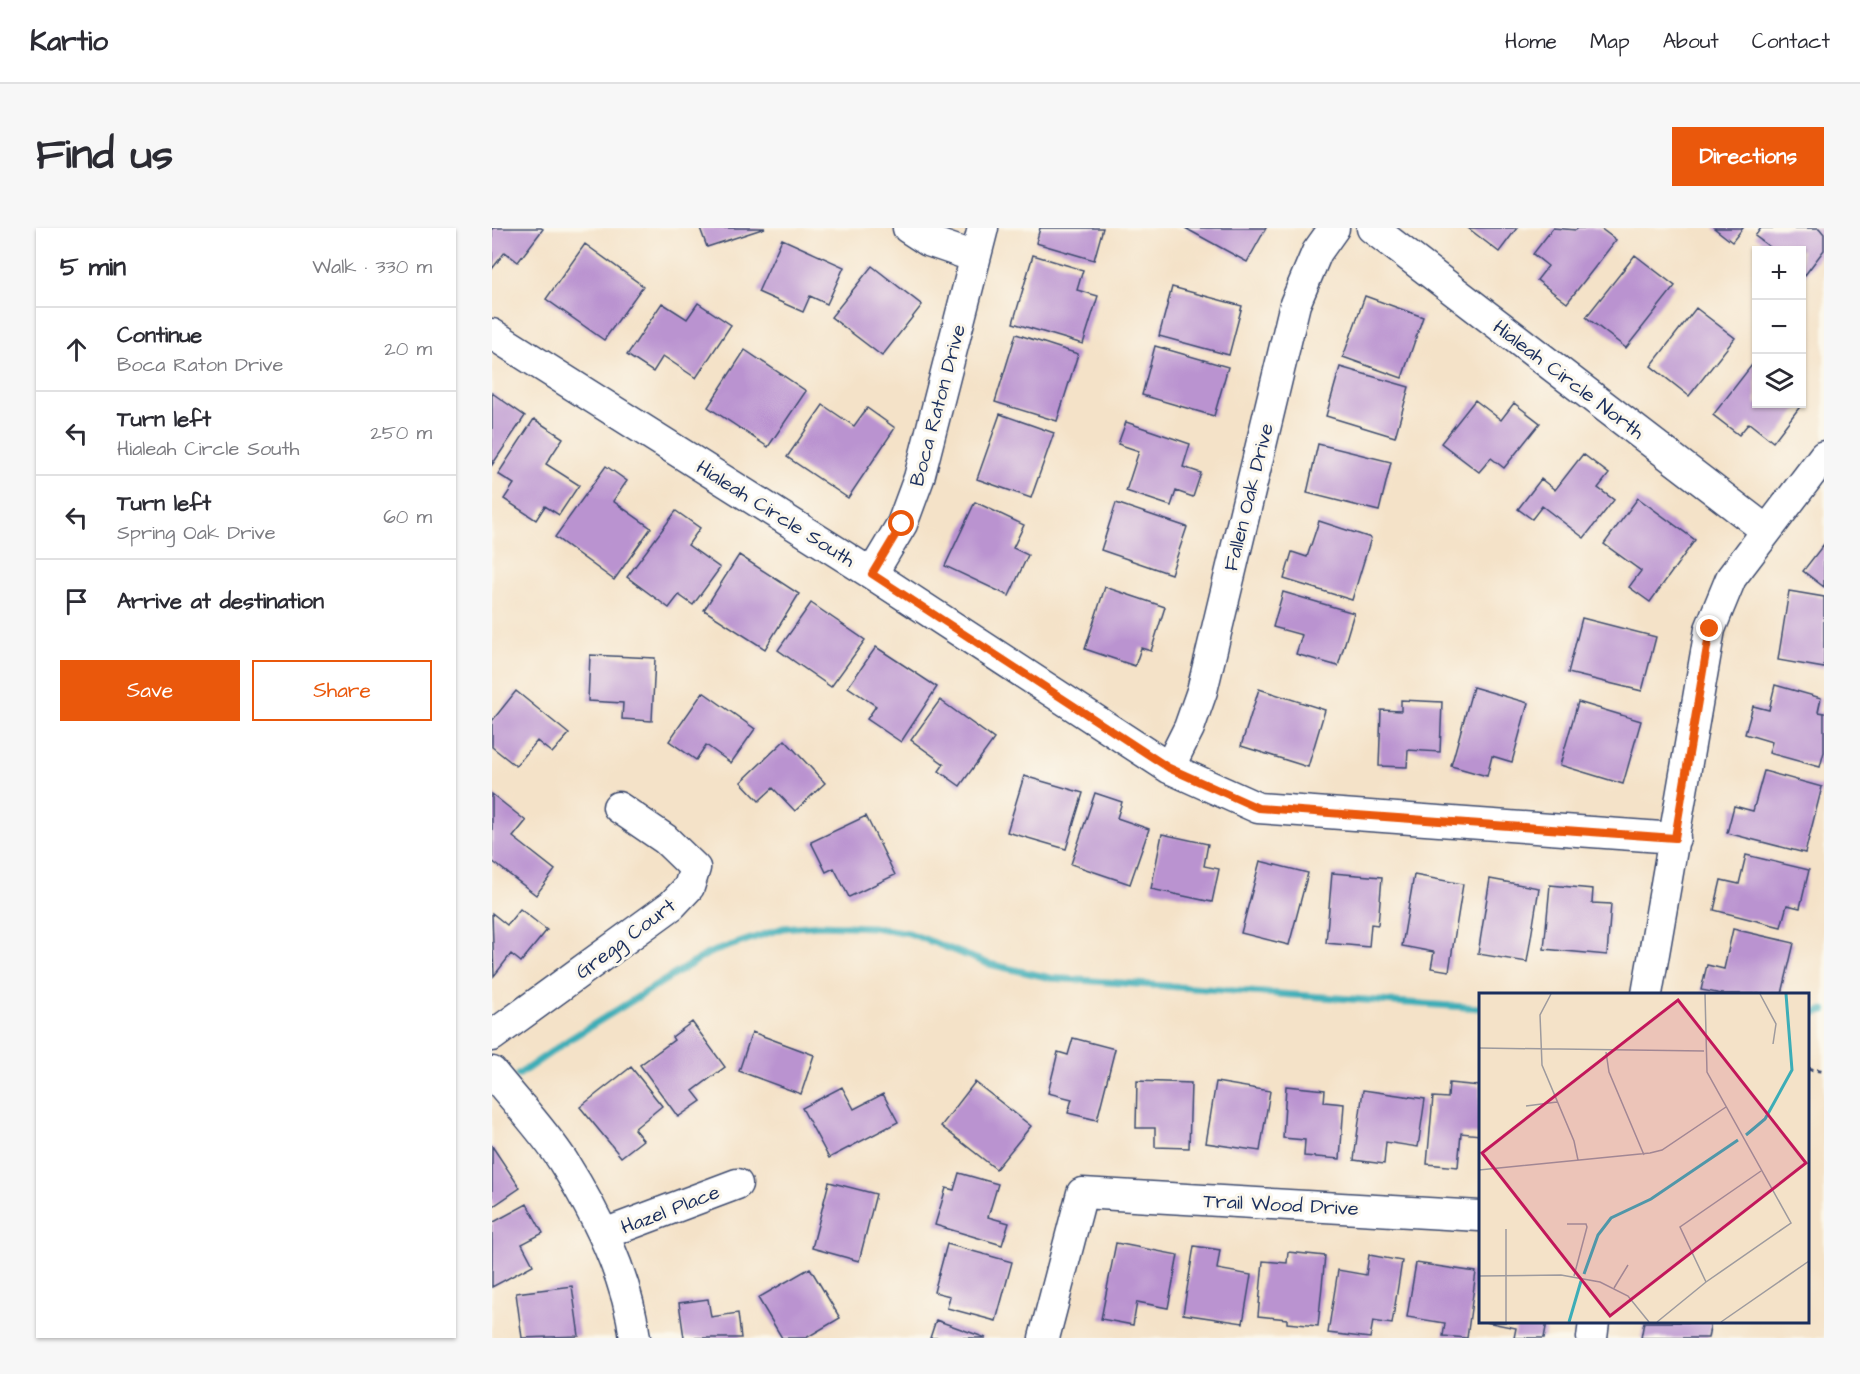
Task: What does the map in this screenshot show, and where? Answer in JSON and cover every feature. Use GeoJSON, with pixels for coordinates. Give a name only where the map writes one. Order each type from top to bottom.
{"type":"FeatureCollection","features":[{"type":"Feature","properties":{"kind":"street"},"geometry":{"type":"LineString","coordinates":[[908,228],[928,241],[975,257]]}},
{"type":"Feature","properties":{"kind":"street","name":"Boca Raton Drive"},"geometry":{"type":"LineString","coordinates":[[872,574],[902,524],[919,478],[983,228]]}},
{"type":"Feature","properties":{"kind":"street","name":"Fallen Oak Drive"},"geometry":{"type":"LineString","coordinates":[[1169,768],[1189,729],[1202,691],[1295,304],[1317,252],[1334,228]]}},
{"type":"Feature","properties":{"kind":"street","name":"Hialeah Circle North"},"geometry":{"type":"LineString","coordinates":[[1372,228],[1766,530]]}},
{"type":"Feature","properties":{"kind":"street","name":"Hialeah Circle South"},"geometry":{"type":"LineString","coordinates":[[492,334],[872,574],[1169,768],[1258,808],[1675,838]]}},
{"type":"Feature","properties":{"kind":"street"},"geometry":{"type":"LineString","coordinates":[[1647,993],[1710,629],[1731,578],[1824,456]]}},
{"type":"Feature","properties":{"kind":"street","name":"Gregg Court"},"geometry":{"type":"LineString","coordinates":[[492,1036],[672,905],[689,887],[695,868],[665,839],[618,807]]}},
{"type":"Feature","properties":{"kind":"street"},"geometry":{"type":"LineString","coordinates":[[492,1072],[562,1160],[604,1234],[632,1313],[635,1338]]}},
{"type":"Feature","properties":{"kind":"street","name":"Hazel Place"},"geometry":{"type":"LineString","coordinates":[[604,1234],[737,1184]]}},
{"type":"Feature","properties":{"kind":"street","name":"Trail Wood Drive"},"geometry":{"type":"LineString","coordinates":[[1044,1338],[1082,1193],[1479,1216]]}},
{"type":"Feature","properties":{"kind":"street"},"geometry":{"type":"LineString","coordinates":[[1592,1338],[1594,1323]]}},
{"type":"Feature","properties":{"kind":"path"},"geometry":{"type":"LineString","coordinates":[[1809,1069],[1824,1071]]}},
{"type":"Feature","properties":{"kind":"building"},"geometry":{"type":"Polygon","coordinates":[[[492,228],[543,229],[518,262],[505,252],[492,269],[492,228]]]}},
{"type":"Feature","properties":{"kind":"building"},"geometry":{"type":"Polygon","coordinates":[[[700,228],[765,228],[707,247],[700,228]]]}},
{"type":"Feature","properties":{"kind":"building"},"geometry":{"type":"Polygon","coordinates":[[[1040,228],[1103,228],[1094,260],[1036,243],[1040,228]]]}},
{"type":"Feature","properties":{"kind":"building"},"geometry":{"type":"Polygon","coordinates":[[[1185,228],[1266,228],[1247,262],[1185,228]]]}},
{"type":"Feature","properties":{"kind":"building"},"geometry":{"type":"Polygon","coordinates":[[[1468,228],[1517,228],[1499,252],[1468,228]]]}},
{"type":"Feature","properties":{"kind":"building"},"geometry":{"type":"Polygon","coordinates":[[[1553,228],[1576,230],[1578,228],[1600,228],[1616,240],[1567,303],[1537,280],[1548,266],[1533,254],[1553,228]]]}},
{"type":"Feature","properties":{"kind":"building"},"geometry":{"type":"Polygon","coordinates":[[[1714,228],[1743,228],[1732,242],[1714,228]]]}},
{"type":"Feature","properties":{"kind":"building"},"geometry":{"type":"Polygon","coordinates":[[[1761,228],[1819,228],[1824,234],[1824,250],[1806,274],[1806,246],[1769,246],[1755,236],[1761,228]]]}},
{"type":"Feature","properties":{"kind":"building"},"geometry":{"type":"Polygon","coordinates":[[[782,239],[844,267],[827,304],[810,296],[803,312],[758,292],[782,239]]]}},
{"type":"Feature","properties":{"kind":"building"},"geometry":{"type":"Polygon","coordinates":[[[585,244],[643,286],[604,340],[546,299],[585,244]]]}},
{"type":"Feature","properties":{"kind":"building"},"geometry":{"type":"Polygon","coordinates":[[[1033,255],[1083,270],[1077,290],[1098,296],[1083,344],[1013,323],[1033,255]]]}},
{"type":"Feature","properties":{"kind":"building"},"geometry":{"type":"Polygon","coordinates":[[[1635,255],[1675,286],[1626,348],[1586,317],[1635,255]]]}},
{"type":"Feature","properties":{"kind":"building"},"geometry":{"type":"Polygon","coordinates":[[[872,266],[922,305],[882,356],[831,317],[872,266]]]}},
{"type":"Feature","properties":{"kind":"building"},"geometry":{"type":"Polygon","coordinates":[[[1172,287],[1242,306],[1229,355],[1159,336],[1172,287]]]}},
{"type":"Feature","properties":{"kind":"building"},"geometry":{"type":"Polygon","coordinates":[[[1365,296],[1423,317],[1402,378],[1343,357],[1365,296]]]}},
{"type":"Feature","properties":{"kind":"building"},"geometry":{"type":"Polygon","coordinates":[[[662,303],[687,319],[698,303],[731,325],[696,378],[663,356],[653,372],[627,355],[662,303]]]}},
{"type":"Feature","properties":{"kind":"building"},"geometry":{"type":"Polygon","coordinates":[[[1696,308],[1735,338],[1689,396],[1651,366],[1696,308]]]}},
{"type":"Feature","properties":{"kind":"building"},"geometry":{"type":"Polygon","coordinates":[[[1016,334],[1078,354],[1057,421],[995,402],[1016,334]]]}},
{"type":"Feature","properties":{"kind":"building"},"geometry":{"type":"Polygon","coordinates":[[[1155,346],[1228,367],[1214,416],[1142,395],[1155,346]]]}},
{"type":"Feature","properties":{"kind":"building"},"geometry":{"type":"Polygon","coordinates":[[[745,350],[806,391],[768,447],[708,407],[745,350]]]}},
{"type":"Feature","properties":{"kind":"building"},"geometry":{"type":"Polygon","coordinates":[[[1752,365],[1752,408],[1799,408],[1773,442],[1749,423],[1739,435],[1713,415],[1752,365]]]}},
{"type":"Feature","properties":{"kind":"building"},"geometry":{"type":"Polygon","coordinates":[[[1340,367],[1409,387],[1395,437],[1326,416],[1340,367]]]}},
{"type":"Feature","properties":{"kind":"building"},"geometry":{"type":"Polygon","coordinates":[[[492,393],[525,416],[492,465],[492,393]]]}},
{"type":"Feature","properties":{"kind":"building"},"geometry":{"type":"Polygon","coordinates":[[[1475,400],[1501,420],[1514,403],[1540,423],[1504,468],[1491,458],[1479,472],[1441,443],[1475,400]]]}},
{"type":"Feature","properties":{"kind":"building"},"geometry":{"type":"Polygon","coordinates":[[[823,405],[854,426],[867,408],[895,428],[848,498],[787,457],[823,405]]]}},
{"type":"Feature","properties":{"kind":"building"},"geometry":{"type":"Polygon","coordinates":[[[1000,414],[1054,433],[1031,498],[977,479],[1000,414]]]}},
{"type":"Feature","properties":{"kind":"building"},"geometry":{"type":"Polygon","coordinates":[[[534,419],[563,438],[546,464],[579,485],[559,515],[545,506],[536,520],[504,499],[514,484],[498,474],[534,419]]]}},
{"type":"Feature","properties":{"kind":"building"},"geometry":{"type":"Polygon","coordinates":[[[1126,422],[1190,444],[1183,467],[1201,473],[1193,497],[1176,491],[1171,506],[1126,491],[1139,451],[1118,444],[1126,422]]]}},
{"type":"Feature","properties":{"kind":"building"},"geometry":{"type":"Polygon","coordinates":[[[1318,444],[1391,462],[1379,511],[1307,493],[1318,444]]]}},
{"type":"Feature","properties":{"kind":"building"},"geometry":{"type":"Polygon","coordinates":[[[1583,454],[1609,474],[1598,488],[1614,500],[1584,538],[1542,506],[1532,519],[1518,509],[1541,479],[1555,490],[1583,454]]]}},
{"type":"Feature","properties":{"kind":"building"},"geometry":{"type":"Polygon","coordinates":[[[606,466],[627,481],[613,501],[651,528],[614,580],[555,537],[606,466]]]}},
{"type":"Feature","properties":{"kind":"building"},"geometry":{"type":"Polygon","coordinates":[[[1638,498],[1695,540],[1650,602],[1629,587],[1641,571],[1604,544],[1638,498]]]}},
{"type":"Feature","properties":{"kind":"building"},"geometry":{"type":"Polygon","coordinates":[[[975,502],[1024,525],[1013,548],[1028,555],[1009,596],[945,566],[975,502]]]}},
{"type":"Feature","properties":{"kind":"building"},"geometry":{"type":"Polygon","coordinates":[[[1116,503],[1187,527],[1171,574],[1101,550],[1116,503]]]}},
{"type":"Feature","properties":{"kind":"building"},"geometry":{"type":"Polygon","coordinates":[[[676,511],[700,528],[688,545],[720,568],[693,605],[679,595],[669,608],[627,577],[676,511]]]}},
{"type":"Feature","properties":{"kind":"building"},"geometry":{"type":"Polygon","coordinates":[[[1319,521],[1371,538],[1352,600],[1284,579],[1292,552],[1307,557],[1319,521]]]}},
{"type":"Feature","properties":{"kind":"building"},"geometry":{"type":"Polygon","coordinates":[[[1824,544],[1824,587],[1803,571],[1824,544]]]}},
{"type":"Feature","properties":{"kind":"building"},"geometry":{"type":"Polygon","coordinates":[[[739,555],[799,594],[765,649],[704,610],[739,555]]]}},
{"type":"Feature","properties":{"kind":"building"},"geometry":{"type":"Polygon","coordinates":[[[1105,587],[1165,607],[1151,651],[1141,648],[1135,666],[1085,649],[1105,587]]]}},
{"type":"Feature","properties":{"kind":"building"},"geometry":{"type":"Polygon","coordinates":[[[1789,591],[1824,597],[1824,668],[1778,660],[1789,591]]]}},
{"type":"Feature","properties":{"kind":"building"},"geometry":{"type":"Polygon","coordinates":[[[1283,592],[1354,613],[1338,666],[1296,654],[1302,635],[1273,627],[1283,592]]]}},
{"type":"Feature","properties":{"kind":"building"},"geometry":{"type":"Polygon","coordinates":[[[811,603],[865,640],[831,687],[778,650],[811,603]]]}},
{"type":"Feature","properties":{"kind":"building"},"geometry":{"type":"Polygon","coordinates":[[[1582,618],[1656,637],[1642,691],[1568,673],[1582,618]]]}},
{"type":"Feature","properties":{"kind":"building"},"geometry":{"type":"Polygon","coordinates":[[[876,647],[937,687],[901,742],[867,719],[876,706],[848,687],[876,647]]]}},
{"type":"Feature","properties":{"kind":"building"},"geometry":{"type":"Polygon","coordinates":[[[590,655],[655,658],[652,721],[622,719],[623,703],[588,701],[590,655]]]}},
{"type":"Feature","properties":{"kind":"building"},"geometry":{"type":"Polygon","coordinates":[[[1775,685],[1821,698],[1818,712],[1824,713],[1824,752],[1820,767],[1769,753],[1772,742],[1745,734],[1753,706],[1769,710],[1775,685]]]}},
{"type":"Feature","properties":{"kind":"building"},"geometry":{"type":"Polygon","coordinates":[[[1473,687],[1528,703],[1512,762],[1492,756],[1487,776],[1451,766],[1473,687]]]}},
{"type":"Feature","properties":{"kind":"building"},"geometry":{"type":"Polygon","coordinates":[[[1259,689],[1325,710],[1308,767],[1241,746],[1259,689]]]}},
{"type":"Feature","properties":{"kind":"building"},"geometry":{"type":"Polygon","coordinates":[[[516,691],[569,734],[552,753],[537,741],[516,766],[492,747],[492,721],[516,691]]]}},
{"type":"Feature","properties":{"kind":"building"},"geometry":{"type":"Polygon","coordinates":[[[703,692],[755,729],[731,763],[706,745],[696,760],[669,741],[703,692]]]}},
{"type":"Feature","properties":{"kind":"building"},"geometry":{"type":"Polygon","coordinates":[[[940,700],[994,739],[960,786],[939,771],[944,764],[911,740],[940,700]]]}},
{"type":"Feature","properties":{"kind":"building"},"geometry":{"type":"Polygon","coordinates":[[[1401,700],[1442,702],[1440,752],[1408,750],[1407,767],[1379,766],[1381,710],[1401,711],[1401,700]]]}},
{"type":"Feature","properties":{"kind":"building"},"geometry":{"type":"Polygon","coordinates":[[[1578,702],[1641,721],[1623,784],[1560,765],[1578,702]]]}},
{"type":"Feature","properties":{"kind":"building"},"geometry":{"type":"Polygon","coordinates":[[[785,740],[825,783],[795,811],[773,788],[759,801],[741,782],[785,740]]]}},
{"type":"Feature","properties":{"kind":"building"},"geometry":{"type":"Polygon","coordinates":[[[1764,771],[1822,787],[1805,853],[1727,833],[1734,806],[1753,811],[1764,771]]]}},
{"type":"Feature","properties":{"kind":"building"},"geometry":{"type":"Polygon","coordinates":[[[1024,776],[1083,793],[1066,849],[1007,832],[1024,776]]]}},
{"type":"Feature","properties":{"kind":"building"},"geometry":{"type":"Polygon","coordinates":[[[1095,793],[1122,802],[1117,818],[1149,829],[1130,884],[1071,864],[1095,793]]]}},
{"type":"Feature","properties":{"kind":"building"},"geometry":{"type":"Polygon","coordinates":[[[492,794],[526,821],[513,837],[555,870],[536,895],[492,861],[492,794]]]}},
{"type":"Feature","properties":{"kind":"building"},"geometry":{"type":"Polygon","coordinates":[[[866,816],[895,875],[849,897],[834,868],[826,872],[811,842],[866,816]]]}},
{"type":"Feature","properties":{"kind":"building"},"geometry":{"type":"Polygon","coordinates":[[[1162,834],[1208,844],[1204,866],[1219,869],[1212,902],[1151,889],[1162,834]]]}},
{"type":"Feature","properties":{"kind":"building"},"geometry":{"type":"Polygon","coordinates":[[[1746,855],[1809,870],[1800,908],[1787,905],[1781,927],[1714,910],[1721,880],[1739,884],[1746,855]]]}},
{"type":"Feature","properties":{"kind":"building"},"geometry":{"type":"Polygon","coordinates":[[[1260,861],[1308,873],[1289,945],[1241,933],[1260,861]]]}},
{"type":"Feature","properties":{"kind":"building"},"geometry":{"type":"Polygon","coordinates":[[[1332,873],[1382,877],[1378,925],[1371,924],[1369,947],[1326,943],[1332,873]]]}},
{"type":"Feature","properties":{"kind":"building"},"geometry":{"type":"Polygon","coordinates":[[[1414,875],[1463,884],[1449,971],[1431,968],[1434,952],[1402,946],[1414,875]]]}},
{"type":"Feature","properties":{"kind":"building"},"geometry":{"type":"Polygon","coordinates":[[[1490,879],[1539,888],[1527,962],[1478,954],[1490,879]]]}},
{"type":"Feature","properties":{"kind":"building"},"geometry":{"type":"Polygon","coordinates":[[[1550,885],[1593,889],[1592,903],[1611,904],[1607,955],[1544,949],[1550,885]]]}},
{"type":"Feature","properties":{"kind":"building"},"geometry":{"type":"Polygon","coordinates":[[[520,909],[547,930],[521,962],[511,954],[494,976],[492,913],[507,925],[520,909]]]}},
{"type":"Feature","properties":{"kind":"building"},"geometry":{"type":"Polygon","coordinates":[[[1733,929],[1794,943],[1782,993],[1717,993],[1701,990],[1707,965],[1724,969],[1733,929]]]}},
{"type":"Feature","properties":{"kind":"building"},"geometry":{"type":"Polygon","coordinates":[[[692,1022],[725,1067],[693,1091],[701,1101],[678,1117],[640,1065],[674,1040],[672,1037],[692,1022]]]}},
{"type":"Feature","properties":{"kind":"building"},"geometry":{"type":"Polygon","coordinates":[[[752,1032],[814,1055],[801,1094],[739,1071],[752,1032]]]}},
{"type":"Feature","properties":{"kind":"building"},"geometry":{"type":"Polygon","coordinates":[[[1073,1038],[1115,1049],[1097,1120],[1068,1113],[1072,1099],[1048,1093],[1058,1052],[1068,1055],[1073,1038]]]}},
{"type":"Feature","properties":{"kind":"building"},"geometry":{"type":"Polygon","coordinates":[[[631,1067],[662,1106],[634,1129],[643,1140],[621,1157],[580,1107],[631,1067]]]}},
{"type":"Feature","properties":{"kind":"building"},"geometry":{"type":"Polygon","coordinates":[[[1137,1081],[1191,1083],[1189,1148],[1155,1147],[1155,1128],[1136,1128],[1137,1081]]]}},
{"type":"Feature","properties":{"kind":"building"},"geometry":{"type":"Polygon","coordinates":[[[975,1082],[1031,1126],[996,1169],[941,1126],[975,1082]]]}},
{"type":"Feature","properties":{"kind":"building"},"geometry":{"type":"Polygon","coordinates":[[[1216,1082],[1270,1091],[1260,1151],[1206,1143],[1216,1082]]]}},
{"type":"Feature","properties":{"kind":"building"},"geometry":{"type":"Polygon","coordinates":[[[1449,1083],[1479,1086],[1479,1135],[1461,1133],[1458,1167],[1427,1164],[1433,1097],[1448,1098],[1449,1083]]]}},
{"type":"Feature","properties":{"kind":"building"},"geometry":{"type":"Polygon","coordinates":[[[1286,1086],[1325,1090],[1324,1102],[1344,1104],[1340,1159],[1304,1156],[1305,1140],[1283,1138],[1286,1086]]]}},
{"type":"Feature","properties":{"kind":"building"},"geometry":{"type":"Polygon","coordinates":[[[842,1087],[854,1109],[883,1094],[898,1122],[829,1158],[802,1108],[842,1087]]]}},
{"type":"Feature","properties":{"kind":"building"},"geometry":{"type":"Polygon","coordinates":[[[1363,1090],[1425,1099],[1418,1147],[1386,1142],[1384,1164],[1354,1160],[1363,1090]]]}},
{"type":"Feature","properties":{"kind":"building"},"geometry":{"type":"Polygon","coordinates":[[[492,1146],[520,1188],[492,1207],[492,1146]]]}},
{"type":"Feature","properties":{"kind":"building"},"geometry":{"type":"Polygon","coordinates":[[[959,1173],[998,1184],[988,1217],[1009,1223],[1002,1245],[935,1225],[946,1188],[954,1190],[959,1173]]]}},
{"type":"Feature","properties":{"kind":"building"},"geometry":{"type":"Polygon","coordinates":[[[829,1182],[876,1194],[859,1261],[812,1248],[829,1182]]]}},
{"type":"Feature","properties":{"kind":"building"},"geometry":{"type":"Polygon","coordinates":[[[527,1204],[543,1233],[522,1244],[533,1265],[492,1287],[492,1223],[527,1204]]]}},
{"type":"Feature","properties":{"kind":"building"},"geometry":{"type":"Polygon","coordinates":[[[1116,1243],[1178,1255],[1168,1308],[1137,1302],[1133,1325],[1101,1319],[1116,1243]]]}},
{"type":"Feature","properties":{"kind":"building"},"geometry":{"type":"Polygon","coordinates":[[[947,1244],[1012,1262],[996,1321],[947,1308],[950,1296],[934,1292],[947,1244]]]}},
{"type":"Feature","properties":{"kind":"building"},"geometry":{"type":"Polygon","coordinates":[[[1194,1246],[1220,1250],[1217,1269],[1251,1275],[1243,1323],[1183,1314],[1194,1246]]]}},
{"type":"Feature","properties":{"kind":"building"},"geometry":{"type":"Polygon","coordinates":[[[1288,1252],[1325,1256],[1318,1326],[1287,1323],[1287,1319],[1258,1316],[1263,1261],[1287,1263],[1288,1252]]]}},
{"type":"Feature","properties":{"kind":"building"},"geometry":{"type":"Polygon","coordinates":[[[1369,1255],[1402,1261],[1392,1324],[1373,1321],[1370,1338],[1328,1333],[1338,1270],[1366,1275],[1369,1255]]]}},
{"type":"Feature","properties":{"kind":"building"},"geometry":{"type":"Polygon","coordinates":[[[1416,1263],[1476,1272],[1467,1338],[1443,1336],[1445,1323],[1407,1317],[1416,1263]]]}},
{"type":"Feature","properties":{"kind":"building"},"geometry":{"type":"Polygon","coordinates":[[[810,1268],[840,1318],[806,1338],[782,1338],[758,1298],[810,1268]]]}},
{"type":"Feature","properties":{"kind":"building"},"geometry":{"type":"Polygon","coordinates":[[[572,1286],[579,1336],[522,1338],[516,1293],[572,1286]]]}},
{"type":"Feature","properties":{"kind":"building"},"geometry":{"type":"Polygon","coordinates":[[[708,1299],[711,1317],[738,1313],[741,1338],[684,1338],[679,1303],[708,1299]]]}},
{"type":"Feature","properties":{"kind":"building"},"geometry":{"type":"Polygon","coordinates":[[[936,1320],[986,1338],[930,1338],[936,1320]]]}},
{"type":"Feature","properties":{"kind":"building"},"geometry":{"type":"Polygon","coordinates":[[[1491,1323],[1547,1323],[1544,1338],[1514,1338],[1516,1328],[1491,1323]]]}},
{"type":"Feature","properties":{"kind":"building"},"geometry":{"type":"Polygon","coordinates":[[[1644,1323],[1711,1323],[1708,1338],[1641,1338],[1644,1323]]]}},
{"type":"Feature","properties":{"kind":"waterway"},"geometry":{"type":"LineString","coordinates":[[518,1075],[570,1039],[709,953],[783,928],[820,925],[872,927],[909,933],[989,964],[1051,978],[1479,1008]]}},
{"type":"Feature","properties":{"kind":"waterway"},"geometry":{"type":"LineString","coordinates":[[1809,1016],[1824,1010]]}},
{"type":"Feature","properties":{"kind":"route"},"geometry":{"type":"LineString","coordinates":[[902,524],[872,574],[1036,684],[1169,768],[1258,808],[1675,838],[1710,629]]}}]}
